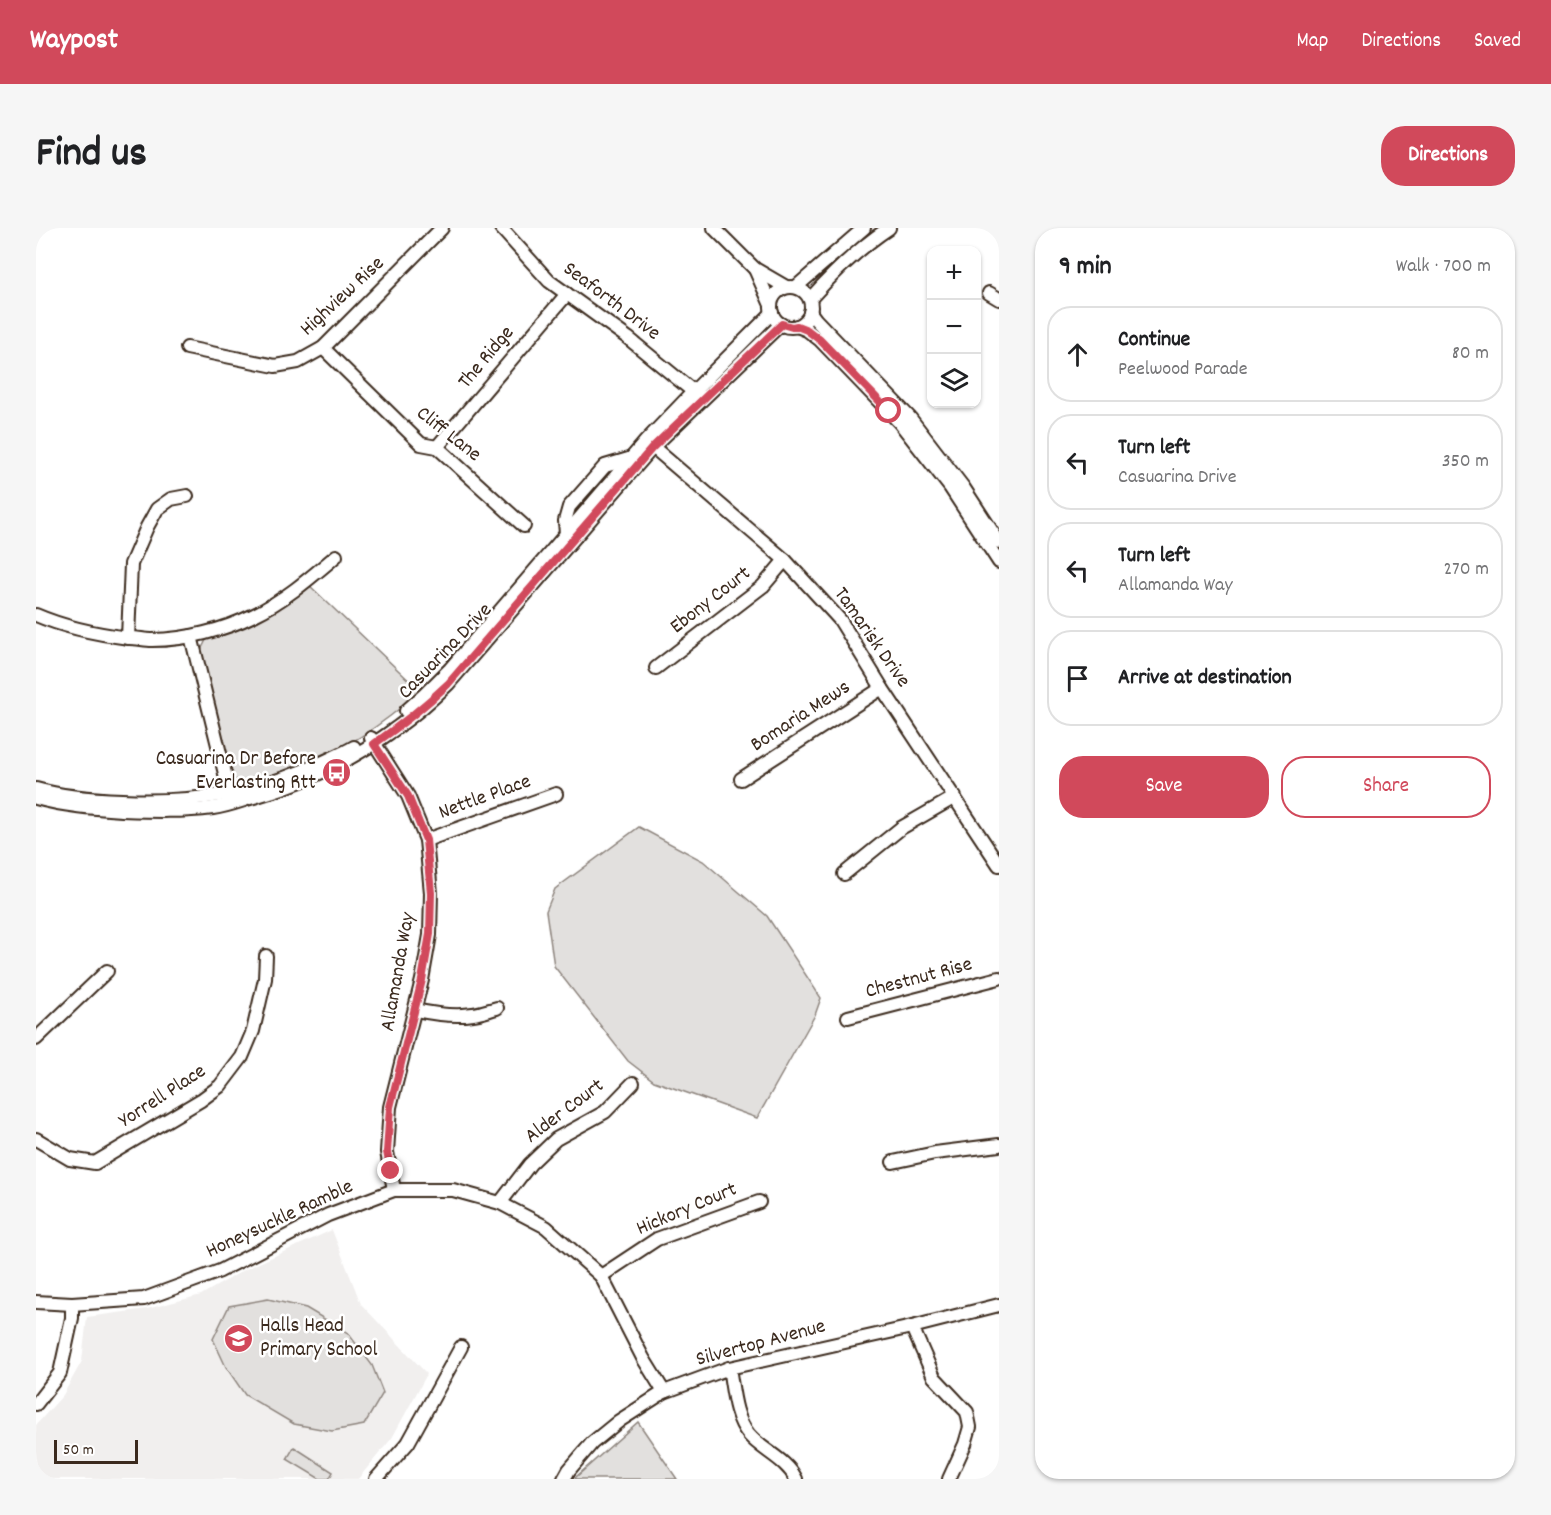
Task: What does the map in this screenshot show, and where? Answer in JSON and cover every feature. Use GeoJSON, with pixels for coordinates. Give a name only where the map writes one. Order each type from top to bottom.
{"type":"FeatureCollection","features":[{"type":"Feature","properties":{"kind":"street","name":"Highview Rise"},"geometry":{"type":"LineString","coordinates":[[187,348],[275,366],[297,362],[323,348],[442,228]]}},
{"type":"Feature","properties":{"kind":"street","name":"Seaforth Drive"},"geometry":{"type":"LineString","coordinates":[[501,228],[549,281],[628,338],[698,395]]}},
{"type":"Feature","properties":{"kind":"street"},"geometry":{"type":"LineString","coordinates":[[714,228],[755,269],[807,294],[810,299],[810,312],[806,321],[792,327],[782,324],[775,318],[755,269]]}},
{"type":"Feature","properties":{"kind":"street"},"geometry":{"type":"LineString","coordinates":[[810,299],[833,273],[868,242],[889,228]]}},
{"type":"Feature","properties":{"kind":"street"},"geometry":{"type":"LineString","coordinates":[[772,309],[776,294],[791,287],[862,229],[868,242]]}},
{"type":"Feature","properties":{"kind":"street","name":"The Ridge"},"geometry":{"type":"LineString","coordinates":[[437,447],[567,294]]}},
{"type":"Feature","properties":{"kind":"street","name":"Casuarina Drive"},"geometry":{"type":"LineString","coordinates":[[36,789],[94,799],[158,801],[231,799],[280,790],[321,774],[403,724],[448,684],[650,444],[698,395],[772,309]]}},
{"type":"Feature","properties":{"kind":"street"},"geometry":{"type":"LineString","coordinates":[[810,312],[910,418],[963,487],[999,542]]}},
{"type":"Feature","properties":{"kind":"street","name":"Casuarina Drive"},"geometry":{"type":"LineString","coordinates":[[698,395],[782,324]]}},
{"type":"Feature","properties":{"kind":"street"},"geometry":{"type":"LineString","coordinates":[[797,326],[820,340],[900,423],[950,487],[999,562]]}},
{"type":"Feature","properties":{"kind":"street","name":"Cliff Lane"},"geometry":{"type":"LineString","coordinates":[[323,348],[421,444],[437,447],[524,526]]}},
{"type":"Feature","properties":{"kind":"street","name":"Casuarina Drive"},"geometry":{"type":"LineString","coordinates":[[372,741],[450,669],[632,458],[650,444]]}},
{"type":"Feature","properties":{"kind":"street","name":"Tamarisk Drive"},"geometry":{"type":"LineString","coordinates":[[650,444],[785,560],[840,620],[999,865]]}},
{"type":"Feature","properties":{"kind":"street"},"geometry":{"type":"LineString","coordinates":[[128,638],[131,564],[157,509],[171,499],[187,496]]}},
{"type":"Feature","properties":{"kind":"street"},"geometry":{"type":"LineString","coordinates":[[36,615],[51,622],[103,635],[152,640],[191,636],[254,615],[282,600],[336,556]]}},
{"type":"Feature","properties":{"kind":"street","name":"Ebony Court"},"geometry":{"type":"LineString","coordinates":[[656,668],[764,586],[785,560]]}},
{"type":"Feature","properties":{"kind":"street"},"geometry":{"type":"LineString","coordinates":[[191,636],[231,799]]}},
{"type":"Feature","properties":{"kind":"street","name":"Bomaria Mews"},"geometry":{"type":"LineString","coordinates":[[741,779],[882,688]]}},
{"type":"Feature","properties":{"kind":"street","name":"Allamanda Way"},"geometry":{"type":"LineString","coordinates":[[372,741],[408,796],[426,840],[431,893],[430,934],[415,1010],[390,1107],[387,1152],[394,1190]]}},
{"type":"Feature","properties":{"kind":"street","name":"Nettle Place"},"geometry":{"type":"LineString","coordinates":[[426,840],[556,794]]}},
{"type":"Feature","properties":{"kind":"street"},"geometry":{"type":"LineString","coordinates":[[844,874],[901,828],[955,797]]}},
{"type":"Feature","properties":{"kind":"street","name":"Casuarina Drive"},"geometry":{"type":"LineString","coordinates":[[36,798],[69,806],[160,812],[214,808],[231,799]]}},
{"type":"Feature","properties":{"kind":"street","name":"Yorrell Place"},"geometry":{"type":"LineString","coordinates":[[36,1139],[70,1159],[95,1162],[201,1100],[220,1086],[242,1057],[253,1030],[265,979],[266,956]]}},
{"type":"Feature","properties":{"kind":"street"},"geometry":{"type":"LineString","coordinates":[[36,1039],[107,971]]}},
{"type":"Feature","properties":{"kind":"street","name":"Chestnut Rise"},"geometry":{"type":"LineString","coordinates":[[848,1017],[999,978]]}},
{"type":"Feature","properties":{"kind":"street"},"geometry":{"type":"LineString","coordinates":[[415,1010],[439,1015],[457,1015],[497,1008]]}},
{"type":"Feature","properties":{"kind":"street","name":"Alder Court"},"geometry":{"type":"LineString","coordinates":[[500,1203],[530,1164],[556,1139],[604,1112],[633,1083]]}},
{"type":"Feature","properties":{"kind":"street"},"geometry":{"type":"LineString","coordinates":[[893,1162],[935,1153],[999,1145]]}},
{"type":"Feature","properties":{"kind":"street","name":"Honeysuckle Ramble"},"geometry":{"type":"LineString","coordinates":[[36,1302],[72,1304],[144,1299],[220,1271],[328,1215],[394,1190],[453,1190],[500,1203],[546,1227],[601,1276],[643,1358],[664,1392]]}},
{"type":"Feature","properties":{"kind":"street","name":"Hickory Court"},"geometry":{"type":"LineString","coordinates":[[601,1276],[657,1239],[759,1202]]}},
{"type":"Feature","properties":{"kind":"street"},"geometry":{"type":"LineString","coordinates":[[36,1404],[60,1373],[72,1318],[72,1304]]}},
{"type":"Feature","properties":{"kind":"street","name":"Silvertop Avenue"},"geometry":{"type":"LineString","coordinates":[[564,1479],[592,1443],[619,1421],[664,1392],[729,1368],[999,1305]]}},
{"type":"Feature","properties":{"kind":"street"},"geometry":{"type":"LineString","coordinates":[[912,1327],[934,1377],[967,1412],[970,1427],[949,1479]]}},
{"type":"Feature","properties":{"kind":"street"},"geometry":{"type":"LineString","coordinates":[[376,1479],[408,1443],[461,1347]]}},
{"type":"Feature","properties":{"kind":"street"},"geometry":{"type":"LineString","coordinates":[[729,1368],[738,1415],[748,1434],[792,1470],[796,1479]]}},
{"type":"Feature","properties":{"kind":"shaded area"},"geometry":{"type":"Polygon","coordinates":[[[308,584],[420,691],[377,726],[329,755],[276,777],[242,785],[231,775],[201,650],[206,640],[308,584]]]}},
{"type":"Feature","properties":{"kind":"shaded area"},"geometry":{"type":"Polygon","coordinates":[[[639,827],[703,861],[767,916],[821,998],[815,1015],[757,1118],[654,1081],[628,1061],[554,966],[546,911],[555,889],[639,827]]]}},
{"type":"Feature","properties":{"kind":"shaded area","name":"Halls Head Primary School"},"geometry":{"type":"Polygon","coordinates":[[[332,1230],[361,1304],[427,1374],[392,1438],[358,1479],[36,1479],[36,1425],[63,1395],[82,1361],[87,1317],[147,1309],[201,1295],[246,1269],[332,1230]]]}},
{"type":"Feature","properties":{"kind":"shaded area"},"geometry":{"type":"Polygon","coordinates":[[[268,1299],[306,1308],[348,1333],[372,1365],[383,1393],[364,1425],[332,1431],[294,1424],[245,1395],[226,1367],[213,1339],[229,1306],[268,1299]]]}},
{"type":"Feature","properties":{"kind":"shaded area"},"geometry":{"type":"Polygon","coordinates":[[[638,1422],[677,1479],[575,1479],[576,1477],[638,1422]]]}},
{"type":"Feature","properties":{"kind":"shaded area"},"geometry":{"type":"Polygon","coordinates":[[[294,1447],[333,1472],[329,1479],[320,1479],[287,1459],[294,1447]]]}},
{"type":"Feature","properties":{"kind":"place","name":"Casuarina Dr Before Everlasting Rtt"},"geometry":{"type":"Point","coordinates":[337,772]}},
{"type":"Feature","properties":{"kind":"place","name":"Halls Head Primary School"},"geometry":{"type":"Point","coordinates":[239,1339]}},
{"type":"Feature","properties":{"kind":"route"},"geometry":{"type":"LineString","coordinates":[[391,1171],[387,1152],[390,1107],[422,980],[430,934],[431,893],[426,840],[408,796],[374,744],[403,724],[448,684],[653,447],[782,324],[807,330],[820,340],[889,411]]}}]}
